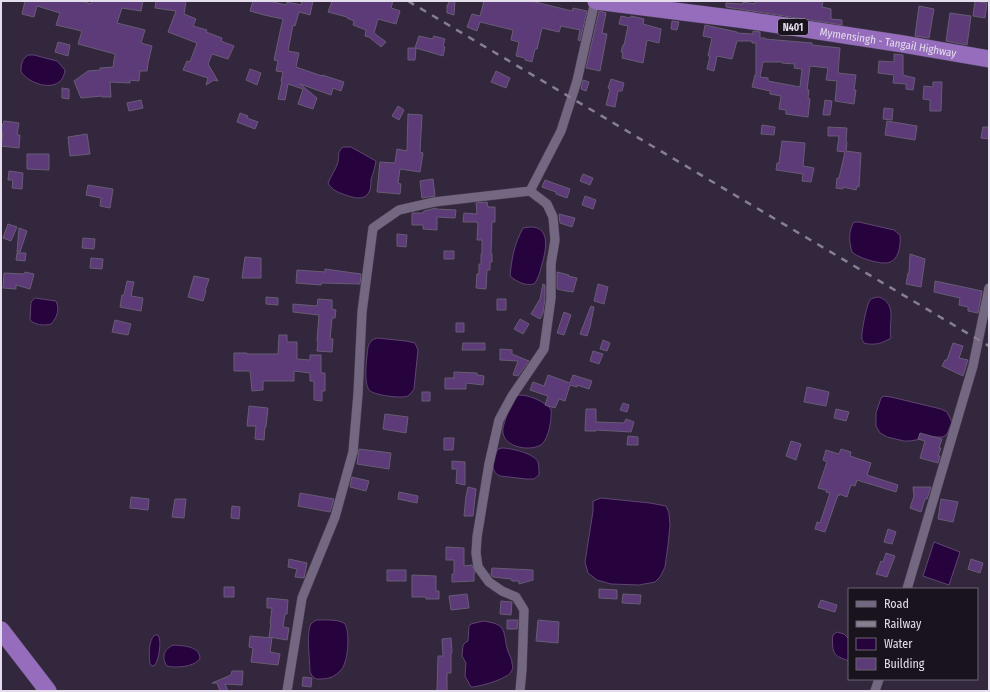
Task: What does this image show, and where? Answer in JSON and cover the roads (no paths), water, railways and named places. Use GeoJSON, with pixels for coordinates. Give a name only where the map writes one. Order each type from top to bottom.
{"type":"FeatureCollection","features":[{"type":"Feature","properties":{"kind":"highway","name":"Mymensingh - Tangail Highway"},"geometry":{"type":"LineString","coordinates":[[596,1],[746,20],[989,59]]}},
{"type":"Feature","properties":{"kind":"highway"},"geometry":{"type":"LineString","coordinates":[[1,630],[48,691]]}},
{"type":"Feature","properties":{"kind":"street"},"geometry":{"type":"LineString","coordinates":[[530,191],[561,131],[577,81],[596,1]]}},
{"type":"Feature","properties":{"kind":"street"},"geometry":{"type":"LineString","coordinates":[[287,691],[302,598],[335,517],[353,452],[358,394],[362,312],[373,228],[399,210],[434,202],[530,191],[547,204],[554,217],[554,240],[551,264],[551,298],[544,349],[512,396],[499,420],[489,464],[477,537],[476,553],[478,567],[490,582],[516,597],[524,610],[520,691]]}},
{"type":"Feature","properties":{"kind":"street"},"geometry":{"type":"LineString","coordinates":[[907,588],[973,366],[989,288]]}},
{"type":"Feature","properties":{"kind":"street"},"geometry":{"type":"LineString","coordinates":[[875,691],[879,680]]}},
{"type":"Feature","properties":{"kind":"water"},"geometry":{"type":"Polygon","coordinates":[[[28,55],[34,55],[57,61],[65,70],[61,81],[56,84],[46,85],[35,83],[27,78],[21,72],[21,69],[23,60],[28,55]]]}},
{"type":"Feature","properties":{"kind":"water"},"geometry":{"type":"Polygon","coordinates":[[[343,147],[351,147],[376,161],[369,192],[364,197],[353,197],[341,193],[332,189],[328,183],[337,165],[339,153],[343,147]]]}},
{"type":"Feature","properties":{"kind":"water"},"geometry":{"type":"Polygon","coordinates":[[[854,222],[894,230],[900,235],[900,244],[896,257],[890,262],[885,263],[862,258],[852,252],[850,237],[854,222]]]}},
{"type":"Feature","properties":{"kind":"water"},"geometry":{"type":"Polygon","coordinates":[[[523,228],[537,228],[541,231],[544,235],[545,246],[537,279],[534,284],[524,284],[518,282],[510,276],[517,240],[523,228]]]}},
{"type":"Feature","properties":{"kind":"water"},"geometry":{"type":"Polygon","coordinates":[[[879,297],[885,300],[890,309],[891,338],[878,344],[864,343],[862,335],[867,307],[871,299],[879,297]]]}},
{"type":"Feature","properties":{"kind":"water"},"geometry":{"type":"Polygon","coordinates":[[[35,298],[56,301],[58,307],[57,313],[51,324],[40,325],[30,320],[31,302],[35,298]]]}},
{"type":"Feature","properties":{"kind":"water"},"geometry":{"type":"Polygon","coordinates":[[[377,338],[415,343],[418,350],[414,389],[408,396],[388,396],[369,390],[366,381],[368,347],[371,341],[377,338]]]}},
{"type":"Feature","properties":{"kind":"water"},"geometry":{"type":"Polygon","coordinates":[[[519,395],[536,399],[551,409],[548,433],[542,444],[532,448],[514,445],[505,438],[503,433],[504,423],[510,407],[513,400],[519,395]]]}},
{"type":"Feature","properties":{"kind":"water"},"geometry":{"type":"Polygon","coordinates":[[[884,396],[941,409],[947,412],[952,422],[947,434],[943,437],[904,441],[887,437],[880,433],[876,426],[876,413],[881,398],[884,396]]]}},
{"type":"Feature","properties":{"kind":"water"},"geometry":{"type":"Polygon","coordinates":[[[502,448],[516,450],[532,456],[538,462],[539,475],[534,479],[526,479],[500,476],[497,474],[494,471],[493,465],[498,449],[502,448]]]}},
{"type":"Feature","properties":{"kind":"water"},"geometry":{"type":"Polygon","coordinates":[[[601,498],[666,506],[669,513],[670,525],[665,567],[660,577],[655,582],[639,585],[611,584],[597,580],[588,573],[585,562],[593,511],[593,501],[601,498]]]}},
{"type":"Feature","properties":{"kind":"water"},"geometry":{"type":"Polygon","coordinates":[[[934,542],[960,552],[949,585],[923,576],[934,542]]]}},
{"type":"Feature","properties":{"kind":"water"},"geometry":{"type":"Polygon","coordinates":[[[316,620],[330,620],[344,623],[348,636],[346,659],[341,670],[334,676],[322,679],[316,679],[310,672],[309,633],[311,624],[316,620]]]}},
{"type":"Feature","properties":{"kind":"water"},"geometry":{"type":"Polygon","coordinates":[[[483,621],[493,623],[503,629],[507,648],[513,665],[511,672],[499,680],[471,687],[465,676],[466,663],[462,656],[463,645],[468,641],[469,626],[471,624],[483,621]]]}},
{"type":"Feature","properties":{"kind":"water"},"geometry":{"type":"Polygon","coordinates":[[[837,632],[844,634],[848,638],[848,661],[840,658],[835,653],[832,643],[833,635],[837,632]]]}},
{"type":"Feature","properties":{"kind":"water"},"geometry":{"type":"Polygon","coordinates":[[[155,635],[158,635],[160,641],[160,650],[155,665],[152,666],[150,664],[149,657],[151,641],[155,635]]]}},
{"type":"Feature","properties":{"kind":"water"},"geometry":{"type":"Polygon","coordinates":[[[174,645],[187,646],[194,649],[197,651],[200,659],[195,663],[185,666],[167,666],[164,660],[164,654],[168,648],[174,645]]]}},
{"type":"Feature","properties":{"kind":"railway"},"geometry":{"type":"LineString","coordinates":[[408,1],[989,346]]}}]}
